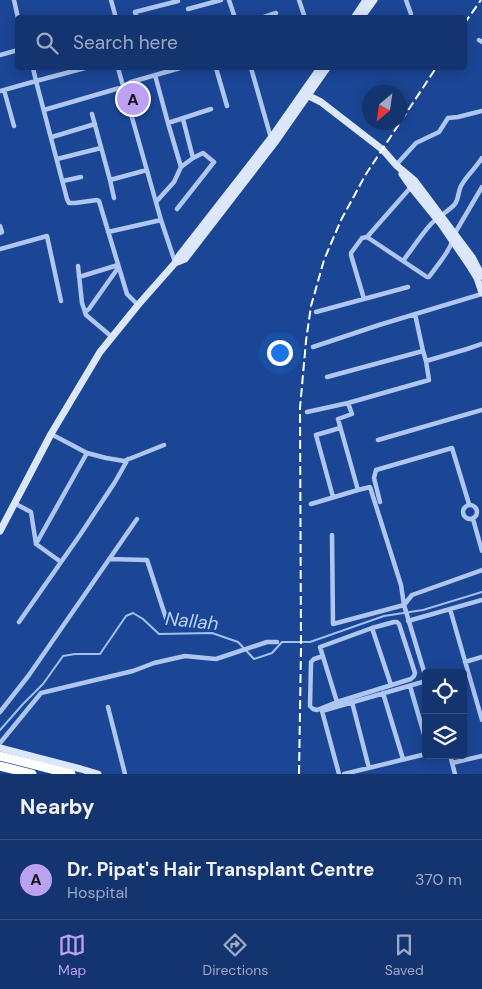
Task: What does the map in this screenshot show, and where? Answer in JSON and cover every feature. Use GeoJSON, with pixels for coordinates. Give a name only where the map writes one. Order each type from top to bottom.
{"type":"FeatureCollection","features":[{"type":"Feature","properties":{"kind":"highway"},"geometry":{"type":"LineString","coordinates":[[0,756],[71,774]]}},
{"type":"Feature","properties":{"kind":"highway"},"geometry":{"type":"LineString","coordinates":[[0,766],[32,774]]}},
{"type":"Feature","properties":{"kind":"street"},"geometry":{"type":"LineString","coordinates":[[14,0],[17,15]]}},
{"type":"Feature","properties":{"kind":"street"},"geometry":{"type":"LineString","coordinates":[[111,0],[115,15]]}},
{"type":"Feature","properties":{"kind":"street"},"geometry":{"type":"LineString","coordinates":[[136,15],[135,12],[178,0]]}},
{"type":"Feature","properties":{"kind":"street"},"geometry":{"type":"LineString","coordinates":[[188,9],[221,0]]}},
{"type":"Feature","properties":{"kind":"street"},"geometry":{"type":"LineString","coordinates":[[229,0],[234,15]]}},
{"type":"Feature","properties":{"kind":"street"},"geometry":{"type":"LineString","coordinates":[[299,0],[304,15]]}},
{"type":"Feature","properties":{"kind":"street"},"geometry":{"type":"LineString","coordinates":[[356,15],[366,0]]}},
{"type":"Feature","properties":{"kind":"street"},"geometry":{"type":"LineString","coordinates":[[363,15],[374,0]]}},
{"type":"Feature","properties":{"kind":"street"},"geometry":{"type":"LineString","coordinates":[[406,0],[411,14]]}},
{"type":"Feature","properties":{"kind":"street"},"geometry":{"type":"LineString","coordinates":[[270,15],[276,13]]}},
{"type":"Feature","properties":{"kind":"street"},"geometry":{"type":"LineString","coordinates":[[0,55],[15,51]]}},
{"type":"Feature","properties":{"kind":"street"},"geometry":{"type":"LineString","coordinates":[[33,70],[69,203],[99,201],[127,294],[138,305]]}},
{"type":"Feature","properties":{"kind":"street"},"geometry":{"type":"LineString","coordinates":[[14,126],[2,90],[71,70]]}},
{"type":"Feature","properties":{"kind":"street"},"geometry":{"type":"LineString","coordinates":[[119,70],[175,263]]}},
{"type":"Feature","properties":{"kind":"street"},"geometry":{"type":"LineString","coordinates":[[44,110],[124,88],[132,82],[173,70]]}},
{"type":"Feature","properties":{"kind":"street"},"geometry":{"type":"LineString","coordinates":[[217,70],[227,106]]}},
{"type":"Feature","properties":{"kind":"street"},"geometry":{"type":"LineString","coordinates":[[252,70],[271,138]]}},
{"type":"Feature","properties":{"kind":"street"},"geometry":{"type":"LineString","coordinates":[[175,263],[185,259],[270,149],[319,70]]}},
{"type":"Feature","properties":{"kind":"street"},"geometry":{"type":"LineString","coordinates":[[0,531],[51,434],[100,352],[175,263],[178,256],[325,70]]}},
{"type":"Feature","properties":{"kind":"street"},"geometry":{"type":"LineString","coordinates":[[155,75],[181,167]]}},
{"type":"Feature","properties":{"kind":"street"},"geometry":{"type":"LineString","coordinates":[[305,94],[321,102],[383,150],[413,184],[438,217],[470,265],[482,293],[312,347]]}},
{"type":"Feature","properties":{"kind":"street"},"geometry":{"type":"LineString","coordinates":[[168,123],[211,109]]}},
{"type":"Feature","properties":{"kind":"street"},"geometry":{"type":"LineString","coordinates":[[396,165],[416,143],[439,132],[448,118],[482,110]]}},
{"type":"Feature","properties":{"kind":"street"},"geometry":{"type":"LineString","coordinates":[[92,114],[114,198]]}},
{"type":"Feature","properties":{"kind":"street"},"geometry":{"type":"LineString","coordinates":[[183,119],[193,158]]}},
{"type":"Feature","properties":{"kind":"street"},"geometry":{"type":"LineString","coordinates":[[52,137],[95,124]]}},
{"type":"Feature","properties":{"kind":"street"},"geometry":{"type":"LineString","coordinates":[[58,159],[101,148]]}},
{"type":"Feature","properties":{"kind":"street"},"geometry":{"type":"LineString","coordinates":[[156,202],[174,182],[181,167],[203,153],[214,162],[177,209]]}},
{"type":"Feature","properties":{"kind":"street"},"geometry":{"type":"LineString","coordinates":[[402,261],[430,225],[454,205],[459,197],[460,188],[482,158]]}},
{"type":"Feature","properties":{"kind":"street"},"geometry":{"type":"LineString","coordinates":[[110,180],[147,170]]}},
{"type":"Feature","properties":{"kind":"street"},"geometry":{"type":"LineString","coordinates":[[63,181],[81,177]]}},
{"type":"Feature","properties":{"kind":"street"},"geometry":{"type":"LineString","coordinates":[[364,299],[350,255],[362,238],[366,237],[413,184]]}},
{"type":"Feature","properties":{"kind":"street"},"geometry":{"type":"LineString","coordinates":[[366,237],[429,277],[453,242],[454,233],[482,187]]}},
{"type":"Feature","properties":{"kind":"street"},"geometry":{"type":"LineString","coordinates":[[438,217],[454,233],[472,256],[482,276]]}},
{"type":"Feature","properties":{"kind":"street"},"geometry":{"type":"LineString","coordinates":[[108,232],[161,220]]}},
{"type":"Feature","properties":{"kind":"street"},"geometry":{"type":"LineString","coordinates":[[0,226],[2,232],[0,233]]}},
{"type":"Feature","properties":{"kind":"street"},"geometry":{"type":"LineString","coordinates":[[0,249],[47,236],[61,301]]}},
{"type":"Feature","properties":{"kind":"street"},"geometry":{"type":"LineString","coordinates":[[78,266],[82,303],[86,315],[112,337]]}},
{"type":"Feature","properties":{"kind":"street"},"geometry":{"type":"LineString","coordinates":[[79,277],[118,267]]}},
{"type":"Feature","properties":{"kind":"street"},"geometry":{"type":"LineString","coordinates":[[85,312],[118,267]]}},
{"type":"Feature","properties":{"kind":"street"},"geometry":{"type":"LineString","coordinates":[[316,312],[408,287]]}},
{"type":"Feature","properties":{"kind":"street"},"geometry":{"type":"LineString","coordinates":[[307,412],[348,403],[429,380],[415,314]]}},
{"type":"Feature","properties":{"kind":"street"},"geometry":{"type":"LineString","coordinates":[[426,361],[482,344]]}},
{"type":"Feature","properties":{"kind":"street"},"geometry":{"type":"LineString","coordinates":[[327,377],[423,351]]}},
{"type":"Feature","properties":{"kind":"street"},"geometry":{"type":"LineString","coordinates":[[348,403],[352,414],[338,419],[358,490]]}},
{"type":"Feature","properties":{"kind":"street"},"geometry":{"type":"LineString","coordinates":[[378,440],[482,410]]}},
{"type":"Feature","properties":{"kind":"street"},"geometry":{"type":"LineString","coordinates":[[333,498],[316,435],[340,428]]}},
{"type":"Feature","properties":{"kind":"street"},"geometry":{"type":"LineString","coordinates":[[51,434],[87,453],[124,461],[164,445]]}},
{"type":"Feature","properties":{"kind":"street"},"geometry":{"type":"LineString","coordinates":[[380,502],[374,478],[376,470],[452,448],[469,504]]}},
{"type":"Feature","properties":{"kind":"street"},"geometry":{"type":"LineString","coordinates":[[36,544],[87,453]]}},
{"type":"Feature","properties":{"kind":"street"},"geometry":{"type":"LineString","coordinates":[[19,622],[115,482],[128,459]]}},
{"type":"Feature","properties":{"kind":"street"},"geometry":{"type":"LineString","coordinates":[[311,504],[370,487],[400,585],[408,621],[423,669]]}},
{"type":"Feature","properties":{"kind":"street"},"geometry":{"type":"LineString","coordinates":[[14,503],[31,512],[36,544],[61,562]]}},
{"type":"Feature","properties":{"kind":"street"},"geometry":{"type":"LineString","coordinates":[[475,506],[480,513],[473,518],[466,518],[462,512],[466,505],[475,506],[482,504]]}},
{"type":"Feature","properties":{"kind":"street"},"geometry":{"type":"LineString","coordinates":[[473,518],[482,551]]}},
{"type":"Feature","properties":{"kind":"street"},"geometry":{"type":"LineString","coordinates":[[0,712],[30,675],[137,519]]}},
{"type":"Feature","properties":{"kind":"street"},"geometry":{"type":"LineString","coordinates":[[332,535],[333,624],[404,605],[412,596],[482,570]]}},
{"type":"Feature","properties":{"kind":"street"},"geometry":{"type":"LineString","coordinates":[[109,559],[147,560],[166,618]]}},
{"type":"Feature","properties":{"kind":"street"},"geometry":{"type":"LineString","coordinates":[[408,621],[482,601]]}},
{"type":"Feature","properties":{"kind":"street"},"geometry":{"type":"LineString","coordinates":[[450,609],[482,720]]}},
{"type":"Feature","properties":{"kind":"street"},"geometry":{"type":"LineString","coordinates":[[322,656],[314,659],[311,666],[310,706],[312,709],[317,710],[411,678],[415,673],[399,624],[394,622],[372,628],[320,647],[337,702]]}},
{"type":"Feature","properties":{"kind":"street"},"geometry":{"type":"LineString","coordinates":[[372,628],[392,685]]}},
{"type":"Feature","properties":{"kind":"street"},"geometry":{"type":"LineString","coordinates":[[0,743],[42,692],[133,671],[185,656],[216,659],[267,642],[277,642]]}},
{"type":"Feature","properties":{"kind":"street"},"geometry":{"type":"LineString","coordinates":[[408,651],[417,649]]}},
{"type":"Feature","properties":{"kind":"street"},"geometry":{"type":"LineString","coordinates":[[465,662],[482,657]]}},
{"type":"Feature","properties":{"kind":"street"},"geometry":{"type":"LineString","coordinates":[[339,774],[322,711],[422,682]]}},
{"type":"Feature","properties":{"kind":"street"},"geometry":{"type":"LineString","coordinates":[[410,686],[422,728]]}},
{"type":"Feature","properties":{"kind":"street"},"geometry":{"type":"LineString","coordinates":[[383,693],[403,760]]}},
{"type":"Feature","properties":{"kind":"street"},"geometry":{"type":"LineString","coordinates":[[352,702],[369,768]]}},
{"type":"Feature","properties":{"kind":"street"},"geometry":{"type":"LineString","coordinates":[[108,707],[125,774]]}},
{"type":"Feature","properties":{"kind":"street"},"geometry":{"type":"LineString","coordinates":[[0,748],[98,774]]}},
{"type":"Feature","properties":{"kind":"street"},"geometry":{"type":"LineString","coordinates":[[344,774],[422,755]]}},
{"type":"Feature","properties":{"kind":"street"},"geometry":{"type":"LineString","coordinates":[[452,763],[482,756]]}},
{"type":"Feature","properties":{"kind":"street"},"geometry":{"type":"LineString","coordinates":[[451,759],[455,774]]}},
{"type":"Feature","properties":{"kind":"waterway","name":"Nallah"},"geometry":{"type":"LineString","coordinates":[[0,730],[43,684],[63,656],[100,654],[126,616],[133,613],[143,619],[159,634],[212,633],[238,642],[254,659],[272,653],[282,642],[310,642],[384,616],[423,610],[482,592]]}},
{"type":"Feature","properties":{"kind":"railway"},"geometry":{"type":"LineString","coordinates":[[467,20],[481,0]]}},
{"type":"Feature","properties":{"kind":"railway"},"geometry":{"type":"LineString","coordinates":[[299,774],[301,648],[300,408],[311,306],[324,260],[341,220],[366,174],[435,70]]}},
{"type":"Feature","properties":{"kind":"place","name":"Dr. Pipat's Hair Transplant Centre"},"geometry":{"type":"Point","coordinates":[133,99]}}]}
